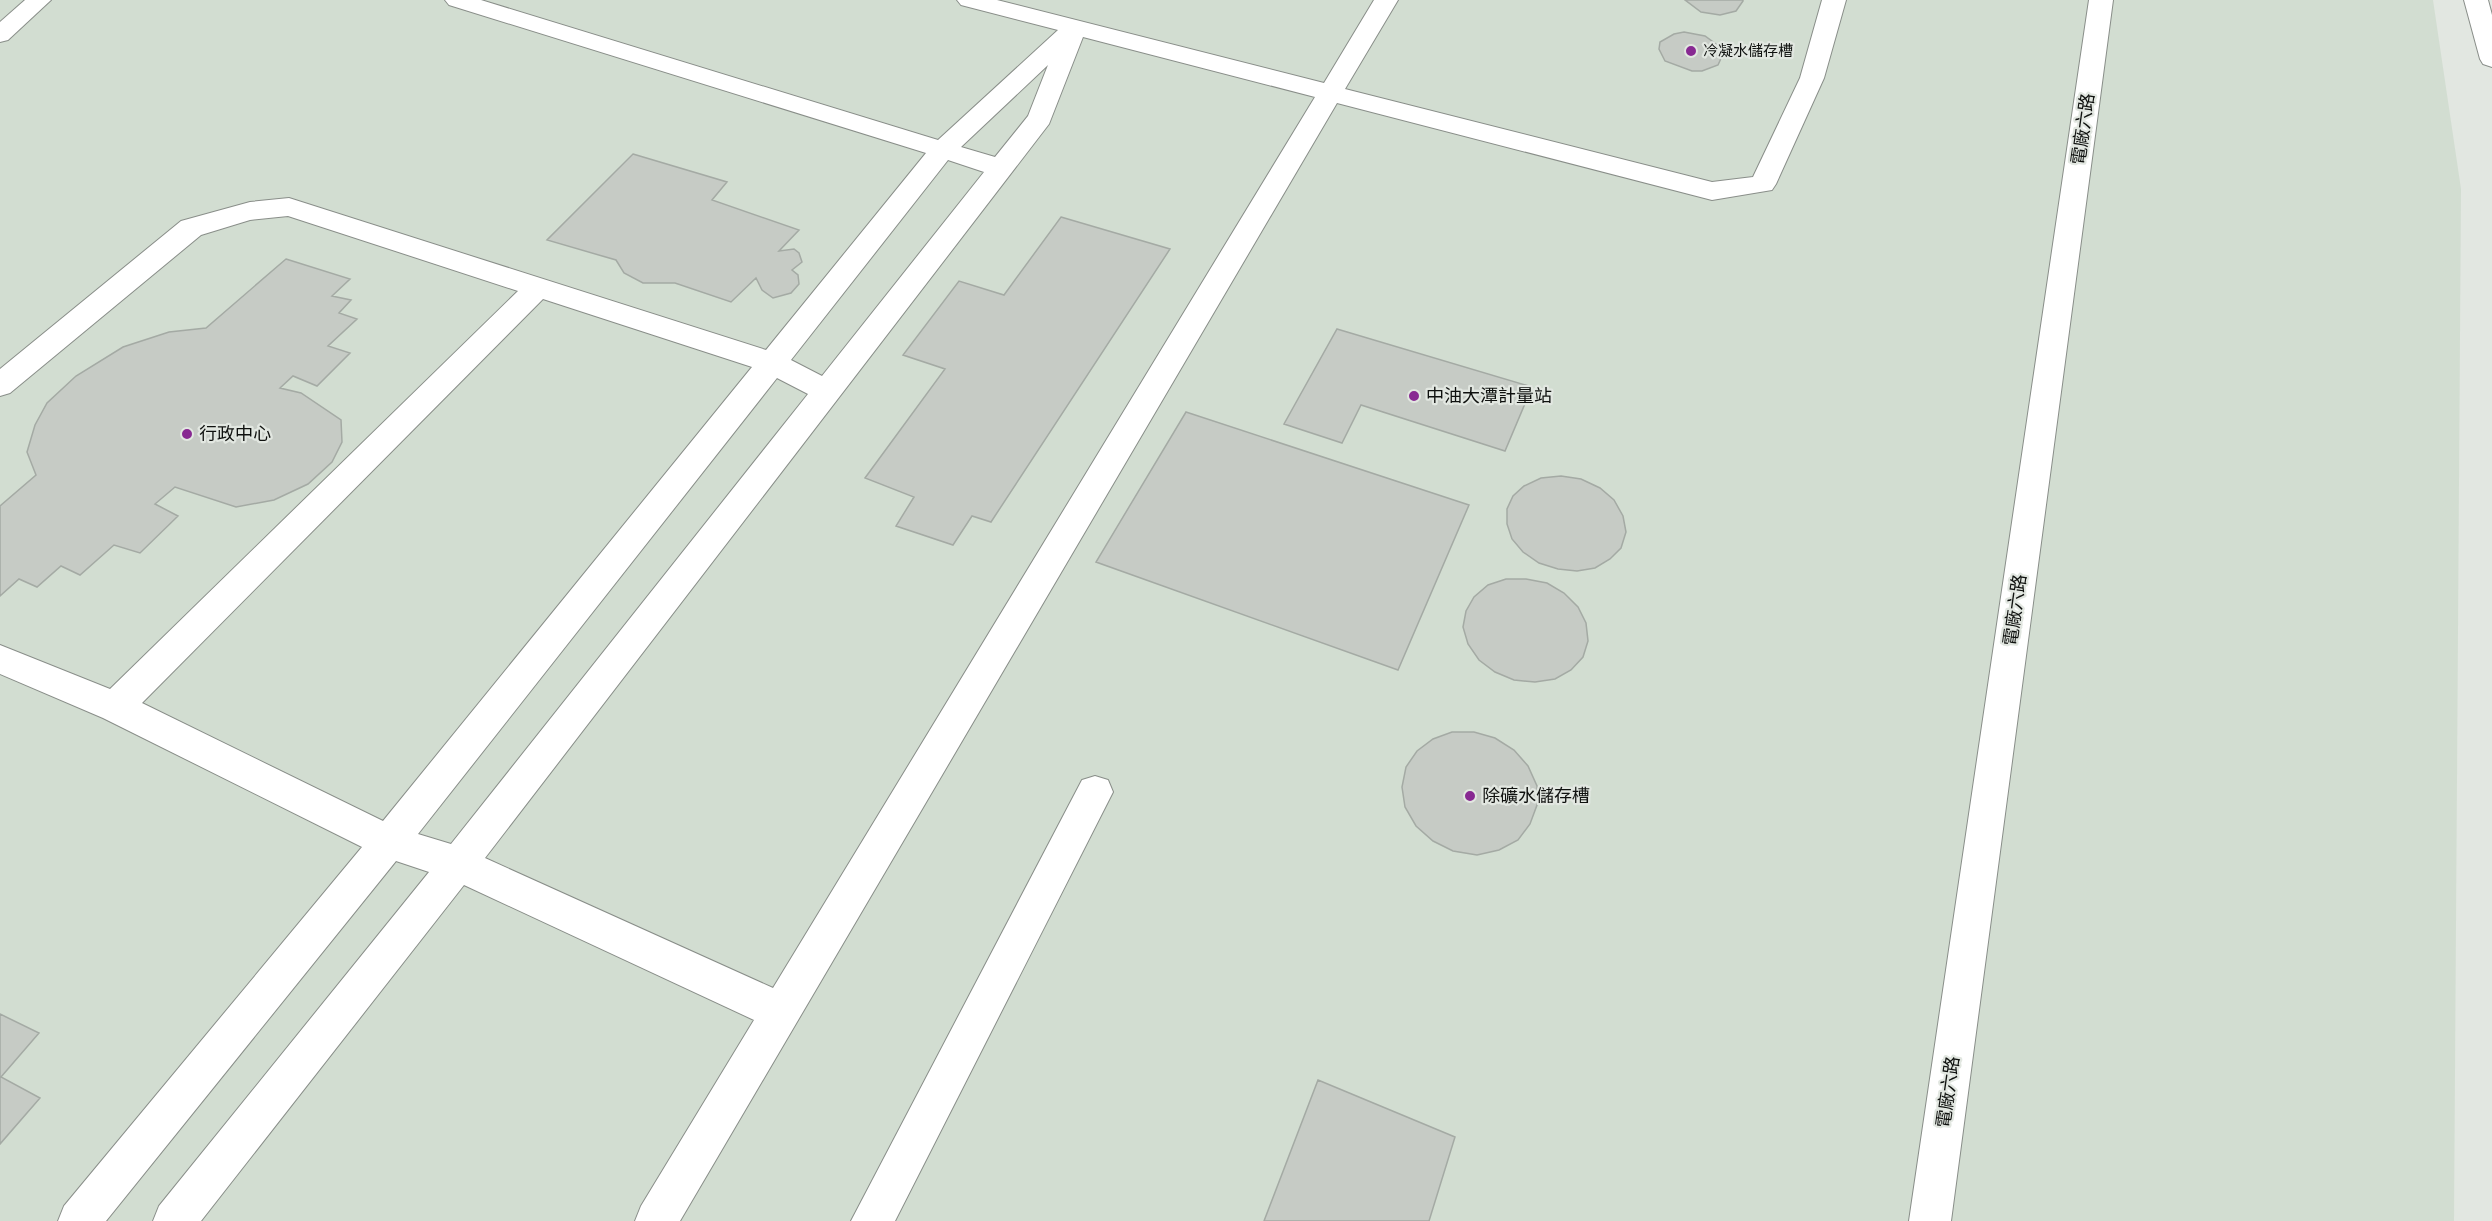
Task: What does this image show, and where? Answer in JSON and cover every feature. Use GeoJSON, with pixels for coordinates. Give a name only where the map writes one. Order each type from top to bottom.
{"type":"FeatureCollection","features":[{"type":"Feature","properties":{"kind":"street"},"geometry":{"type":"LineString","coordinates":[[0,35],[39,0]]}},
{"type":"Feature","properties":{"kind":"street"},"geometry":{"type":"LineString","coordinates":[[457,0],[944,148],[1001,168]]}},
{"type":"Feature","properties":{"kind":"street"},"geometry":{"type":"LineString","coordinates":[[969,0],[1712,191],[1763,184],[1812,78],[1834,0]]}},
{"type":"Feature","properties":{"kind":"street"},"geometry":{"type":"LineString","coordinates":[[656,1221],[1386,0]]}},
{"type":"Feature","properties":{"kind":"street","name":"電廠六路"},"geometry":{"type":"LineString","coordinates":[[1930,1221],[2101,0]]}},
{"type":"Feature","properties":{"kind":"street"},"geometry":{"type":"LineString","coordinates":[[2476,0],[2492,59]]}},
{"type":"Feature","properties":{"kind":"street"},"geometry":{"type":"LineString","coordinates":[[79,1221],[389,842],[944,148],[1075,27]]}},
{"type":"Feature","properties":{"kind":"street"},"geometry":{"type":"LineString","coordinates":[[174,1221],[459,864],[1040,117],[1075,27]]}},
{"type":"Feature","properties":{"kind":"street"},"geometry":{"type":"LineString","coordinates":[[0,385],[191,228],[250,211],[289,207],[772,363],[827,391]]}},
{"type":"Feature","properties":{"kind":"street"},"geometry":{"type":"LineString","coordinates":[[116,707],[539,287]]}},
{"type":"Feature","properties":{"kind":"street"},"geometry":{"type":"LineString","coordinates":[[0,659],[116,707],[389,842],[459,864],[781,1012]]}},
{"type":"Feature","properties":{"kind":"street"},"geometry":{"type":"LineString","coordinates":[[872,1221],[1095,792]]}},
{"type":"Feature","properties":{"kind":"shaded area"},"geometry":{"type":"Polygon","coordinates":[[[0,0],[2433,0],[2461,189],[2454,1221],[0,1221],[0,0]]]}},
{"type":"Feature","properties":{"kind":"building","name":"冷凝水儲存槽"},"geometry":{"type":"Polygon","coordinates":[[[1685,0],[1743,1],[1736,11],[1720,15],[1701,12],[1685,0]]]}},
{"type":"Feature","properties":{"kind":"building","name":"冷凝水儲存槽"},"geometry":{"type":"Polygon","coordinates":[[[1684,32],[1705,36],[1720,47],[1723,54],[1718,65],[1702,71],[1692,71],[1665,61],[1659,49],[1660,42],[1674,34],[1684,32]]]}},
{"type":"Feature","properties":{"kind":"building"},"geometry":{"type":"Polygon","coordinates":[[[633,154],[727,182],[712,200],[799,230],[779,251],[794,249],[799,253],[802,262],[792,270],[798,275],[799,284],[791,293],[773,298],[762,290],[756,278],[731,302],[675,283],[643,283],[624,273],[616,260],[547,240],[633,154]]]}},
{"type":"Feature","properties":{"kind":"building"},"geometry":{"type":"Polygon","coordinates":[[[1061,217],[1170,249],[991,522],[972,516],[953,545],[896,526],[914,497],[865,478],[945,369],[903,355],[959,281],[1004,295],[1061,217]]]}},
{"type":"Feature","properties":{"kind":"building","name":"行政中心"},"geometry":{"type":"Polygon","coordinates":[[[286,259],[350,279],[332,296],[351,300],[339,313],[357,319],[328,346],[350,353],[317,386],[293,376],[280,388],[301,393],[341,420],[342,442],[332,462],[308,484],[274,500],[236,507],[175,487],[155,504],[178,516],[140,553],[114,545],[80,575],[61,566],[37,587],[19,579],[0,596],[0,506],[36,475],[27,452],[35,425],[47,403],[76,376],[123,347],[169,332],[206,328],[286,259]]]}},
{"type":"Feature","properties":{"kind":"building","name":"中油大潭計量站"},"geometry":{"type":"Polygon","coordinates":[[[1337,329],[1532,387],[1505,451],[1361,405],[1342,443],[1284,424],[1337,329]]]}},
{"type":"Feature","properties":{"kind":"building"},"geometry":{"type":"Polygon","coordinates":[[[1186,412],[1469,505],[1398,670],[1096,562],[1186,412]]]}},
{"type":"Feature","properties":{"kind":"building"},"geometry":{"type":"Polygon","coordinates":[[[1561,476],[1581,479],[1600,488],[1614,500],[1623,516],[1626,532],[1621,548],[1610,559],[1595,568],[1577,571],[1558,569],[1539,563],[1523,552],[1512,539],[1507,524],[1507,509],[1513,496],[1524,486],[1541,478],[1561,476]]]}},
{"type":"Feature","properties":{"kind":"building"},"geometry":{"type":"Polygon","coordinates":[[[1506,579],[1526,579],[1547,583],[1564,593],[1578,607],[1586,623],[1588,641],[1583,657],[1571,670],[1555,679],[1535,682],[1514,680],[1495,672],[1479,660],[1468,644],[1463,627],[1466,611],[1474,597],[1488,585],[1506,579]]]}},
{"type":"Feature","properties":{"kind":"building","name":"除礦水儲存槽"},"geometry":{"type":"Polygon","coordinates":[[[1452,732],[1474,732],[1495,738],[1514,750],[1528,766],[1537,786],[1537,805],[1530,824],[1518,840],[1499,850],[1477,855],[1453,851],[1433,841],[1416,826],[1405,807],[1402,787],[1406,767],[1417,751],[1433,739],[1452,732]]]}},
{"type":"Feature","properties":{"kind":"building"},"geometry":{"type":"Polygon","coordinates":[[[0,1014],[39,1033],[1,1077],[40,1098],[0,1144],[0,1014]]]}},
{"type":"Feature","properties":{"kind":"building"},"geometry":{"type":"Polygon","coordinates":[[[1318,1080],[1455,1137],[1429,1221],[1264,1221],[1318,1080]]]}},
{"type":"Feature","properties":{"kind":"place","name":"冷凝水儲存槽"},"geometry":{"type":"Point","coordinates":[1691,51]}},
{"type":"Feature","properties":{"kind":"place","name":"中油大潭計量站"},"geometry":{"type":"Point","coordinates":[1414,396]}},
{"type":"Feature","properties":{"kind":"place","name":"行政中心"},"geometry":{"type":"Point","coordinates":[187,434]}},
{"type":"Feature","properties":{"kind":"place","name":"除礦水儲存槽"},"geometry":{"type":"Point","coordinates":[1470,796]}}]}
